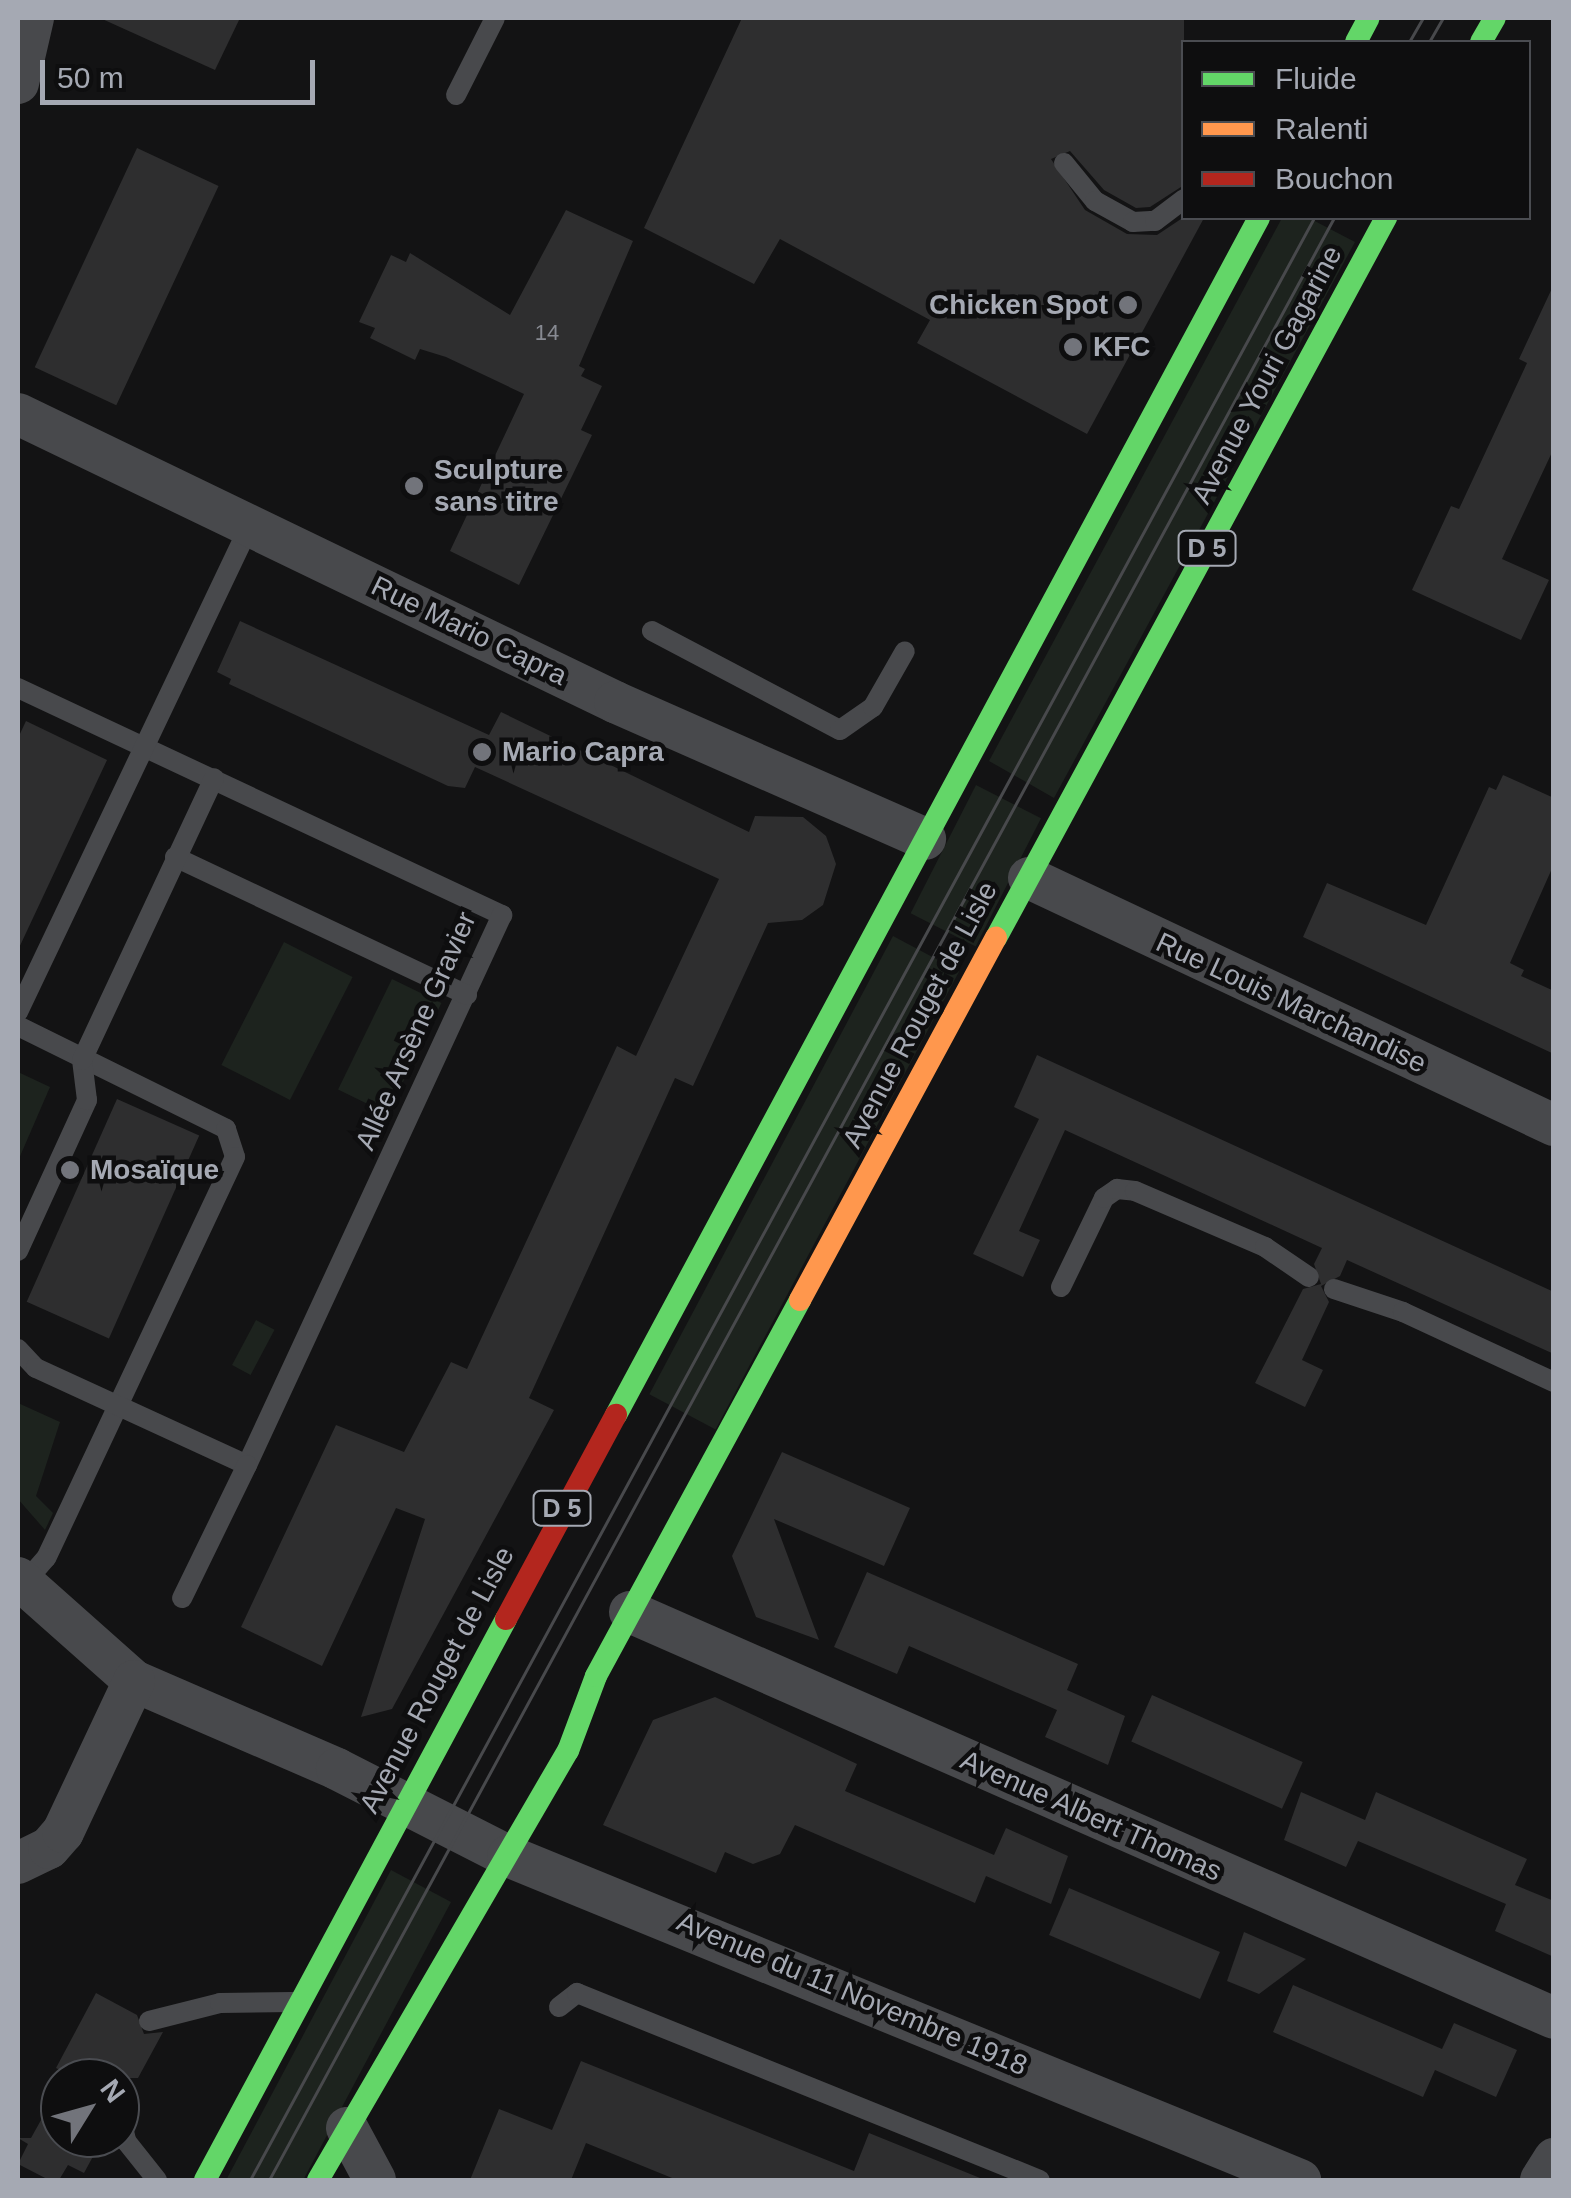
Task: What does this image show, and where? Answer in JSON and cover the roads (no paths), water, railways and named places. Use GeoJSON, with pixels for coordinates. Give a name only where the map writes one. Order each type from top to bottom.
{"type":"FeatureCollection","features":[{"type":"Feature","properties":{"kind":"main road"},"geometry":{"type":"LineString","coordinates":[[1357,40],[1370,18]]}},
{"type":"Feature","properties":{"kind":"main road"},"geometry":{"type":"LineString","coordinates":[[1483,40],[1495,18]]}},
{"type":"Feature","properties":{"kind":"main road","name":"D 5"},"geometry":{"type":"LineString","coordinates":[[925,838],[1258,220]]}},
{"type":"Feature","properties":{"kind":"main road","name":"Avenue Youri Gagarine"},"geometry":{"type":"LineString","coordinates":[[1029,878],[1385,220]]}},
{"type":"Feature","properties":{"kind":"main road","name":"Avenue Rouget de Lisle"},"geometry":{"type":"LineString","coordinates":[[205,2180],[925,838]]}},
{"type":"Feature","properties":{"kind":"main road","name":"Avenue Rouget de Lisle"},"geometry":{"type":"LineString","coordinates":[[318,2180],[568,1751],[596,1676],[1029,878]]}},
{"type":"Feature","properties":{"kind":"street"},"geometry":{"type":"LineString","coordinates":[[18,83],[33,18]]}},
{"type":"Feature","properties":{"kind":"street","name":"Rue Mario Capra"},"geometry":{"type":"LineString","coordinates":[[18,414],[615,702],[925,838]]}},
{"type":"Feature","properties":{"kind":"street","name":"Rue Louis Marchandise"},"geometry":{"type":"LineString","coordinates":[[1029,878],[1554,1125]]}},
{"type":"Feature","properties":{"kind":"street","name":"Avenue du 11 Novembre 1918"},"geometry":{"type":"LineString","coordinates":[[20,1581],[134,1681],[406,1804],[508,1856],[1300,2180]]}},
{"type":"Feature","properties":{"kind":"street","name":"Avenue Albert Thomas"},"geometry":{"type":"LineString","coordinates":[[630,1612],[1554,2018]]}},
{"type":"Feature","properties":{"kind":"street"},"geometry":{"type":"LineString","coordinates":[[18,1863],[49,1848],[63,1832],[134,1681]]}},
{"type":"Feature","properties":{"kind":"street"},"geometry":{"type":"LineString","coordinates":[[347,2128],[375,2180]]}},
{"type":"Feature","properties":{"kind":"street"},"geometry":{"type":"LineString","coordinates":[[1541,2180],[1554,2159]]}},
{"type":"Feature","properties":{"kind":"lane"},"geometry":{"type":"LineString","coordinates":[[456,95],[495,18]]}},
{"type":"Feature","properties":{"kind":"lane"},"geometry":{"type":"LineString","coordinates":[[1064,162],[1095,200],[1133,222],[1156,221],[1181,201]]}},
{"type":"Feature","properties":{"kind":"lane"},"geometry":{"type":"LineString","coordinates":[[18,1012],[142,742],[250,526]]}},
{"type":"Feature","properties":{"kind":"lane"},"geometry":{"type":"LineString","coordinates":[[652,631],[840,730],[873,707],[904,651]]}},
{"type":"Feature","properties":{"kind":"lane"},"geometry":{"type":"LineString","coordinates":[[18,688],[214,778],[82,1060],[88,1100],[18,1252]]}},
{"type":"Feature","properties":{"kind":"lane","name":"Allée Arsène Gravier"},"geometry":{"type":"LineString","coordinates":[[182,1598],[502,915],[214,778]]}},
{"type":"Feature","properties":{"kind":"lane"},"geometry":{"type":"LineString","coordinates":[[175,857],[467,995]]}},
{"type":"Feature","properties":{"kind":"lane"},"geometry":{"type":"LineString","coordinates":[[18,1026],[213,1122],[234,1141],[235,1156],[46,1558],[20,1581]]}},
{"type":"Feature","properties":{"kind":"lane"},"geometry":{"type":"LineString","coordinates":[[1061,1287],[1104,1198],[1117,1189],[1135,1190],[1265,1247],[1308,1276]]}},
{"type":"Feature","properties":{"kind":"lane"},"geometry":{"type":"LineString","coordinates":[[1334,1288],[1392,1307],[1554,1382]]}},
{"type":"Feature","properties":{"kind":"lane"},"geometry":{"type":"LineString","coordinates":[[18,1349],[36,1368],[246,1465]]}},
{"type":"Feature","properties":{"kind":"lane"},"geometry":{"type":"LineString","coordinates":[[559,2006],[577,1992],[1040,2180]]}},
{"type":"Feature","properties":{"kind":"lane"},"geometry":{"type":"LineString","coordinates":[[149,2021],[220,2002],[300,2002]]}},
{"type":"Feature","properties":{"kind":"lane"},"geometry":{"type":"LineString","coordinates":[[140,2158],[157,2180]]}},
{"type":"Feature","properties":{"kind":"tram line"},"geometry":{"type":"LineString","coordinates":[[1410,40],[1423,18]]}},
{"type":"Feature","properties":{"kind":"tram line"},"geometry":{"type":"LineString","coordinates":[[1430,40],[1443,18]]}},
{"type":"Feature","properties":{"kind":"tram line"},"geometry":{"type":"LineString","coordinates":[[250,2180],[1313,220]]}},
{"type":"Feature","properties":{"kind":"tram line"},"geometry":{"type":"LineString","coordinates":[[269,2180],[1333,220]]}},
{"type":"Feature","properties":{"kind":"place","name":"Chicken Spot"},"geometry":{"type":"Point","coordinates":[1128,305]}},
{"type":"Feature","properties":{"kind":"place","name":"KFC"},"geometry":{"type":"Point","coordinates":[1073,347]}},
{"type":"Feature","properties":{"kind":"place","name":"Sculpture sans titre"},"geometry":{"type":"Point","coordinates":[414,486]}},
{"type":"Feature","properties":{"kind":"place","name":"Mario Capra"},"geometry":{"type":"Point","coordinates":[482,752]}},
{"type":"Feature","properties":{"kind":"place","name":"Mosaïque"},"geometry":{"type":"Point","coordinates":[70,1170]}}]}
